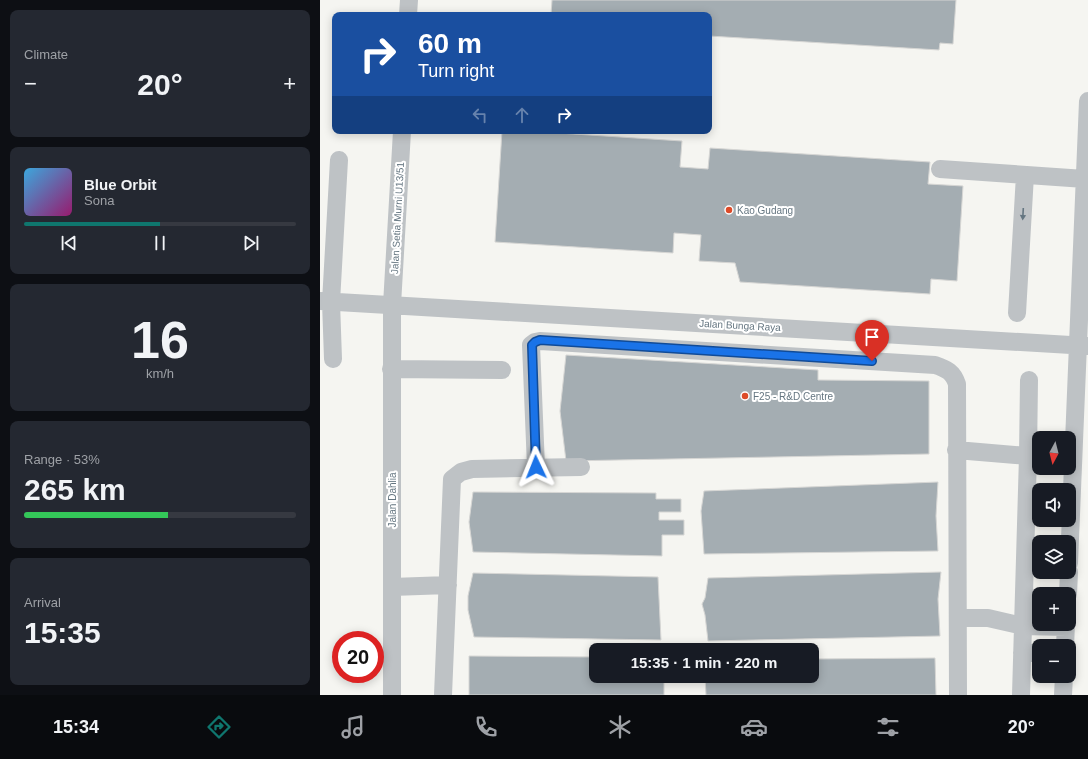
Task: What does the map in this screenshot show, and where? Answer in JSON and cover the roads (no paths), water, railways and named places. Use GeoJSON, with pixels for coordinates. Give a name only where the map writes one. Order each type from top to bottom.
{"type":"FeatureCollection","features":[{"type":"Feature","properties":{"kind":"street"},"geometry":{"type":"LineString","coordinates":[[408,12],[409,0]]}},
{"type":"Feature","properties":{"kind":"street"},"geometry":{"type":"LineString","coordinates":[[1074,431],[1083,345],[1085,180],[1088,101]]}},
{"type":"Feature","properties":{"kind":"street","name":"Jalan Setia Murni U13/51"},"geometry":{"type":"LineString","coordinates":[[392,305],[402,134]]}},
{"type":"Feature","properties":{"kind":"street"},"geometry":{"type":"LineString","coordinates":[[333,359],[325,301],[340,160]]}},
{"type":"Feature","properties":{"kind":"street"},"geometry":{"type":"LineString","coordinates":[[940,169],[1085,180]]}},
{"type":"Feature","properties":{"kind":"street"},"geometry":{"type":"LineString","coordinates":[[1017,313],[1025,175]]}},
{"type":"Feature","properties":{"kind":"street","name":"Jalan Bunga Raya"},"geometry":{"type":"LineString","coordinates":[[325,301],[1083,345]]}},
{"type":"Feature","properties":{"kind":"street","name":"Jalan Dahlia"},"geometry":{"type":"LineString","coordinates":[[392,305],[392,695]]}},
{"type":"Feature","properties":{"kind":"street"},"geometry":{"type":"LineString","coordinates":[[536,467],[532,345],[540,340],[935,365],[946,368],[954,375],[957,384],[956,450],[958,695]]}},
{"type":"Feature","properties":{"kind":"street"},"geometry":{"type":"LineString","coordinates":[[392,369],[502,370]]}},
{"type":"Feature","properties":{"kind":"street"},"geometry":{"type":"LineString","coordinates":[[1029,380],[1032,431]]}},
{"type":"Feature","properties":{"kind":"street"},"geometry":{"type":"LineString","coordinates":[[956,450],[1032,456]]}},
{"type":"Feature","properties":{"kind":"street"},"geometry":{"type":"LineString","coordinates":[[444,695],[452,479],[462,472],[472,468],[581,467]]}},
{"type":"Feature","properties":{"kind":"street"},"geometry":{"type":"LineString","coordinates":[[1021,695],[1031,653],[1023,626],[1033,475]]}},
{"type":"Feature","properties":{"kind":"street"},"geometry":{"type":"LineString","coordinates":[[1070,535],[1071,475]]}},
{"type":"Feature","properties":{"kind":"street"},"geometry":{"type":"LineString","coordinates":[[392,586],[448,585]]}},
{"type":"Feature","properties":{"kind":"street"},"geometry":{"type":"LineString","coordinates":[[958,618],[988,618],[1023,626],[1032,626]]}},
{"type":"Feature","properties":{"kind":"street"},"geometry":{"type":"LineString","coordinates":[[1063,695],[1064,683]]}},
{"type":"Feature","properties":{"kind":"place","name":"Kao Gudang"},"geometry":{"type":"Point","coordinates":[729,210]}},
{"type":"Feature","properties":{"kind":"place","name":"F25 - R&D Centre"},"geometry":{"type":"Point","coordinates":[745,396]}}]}
